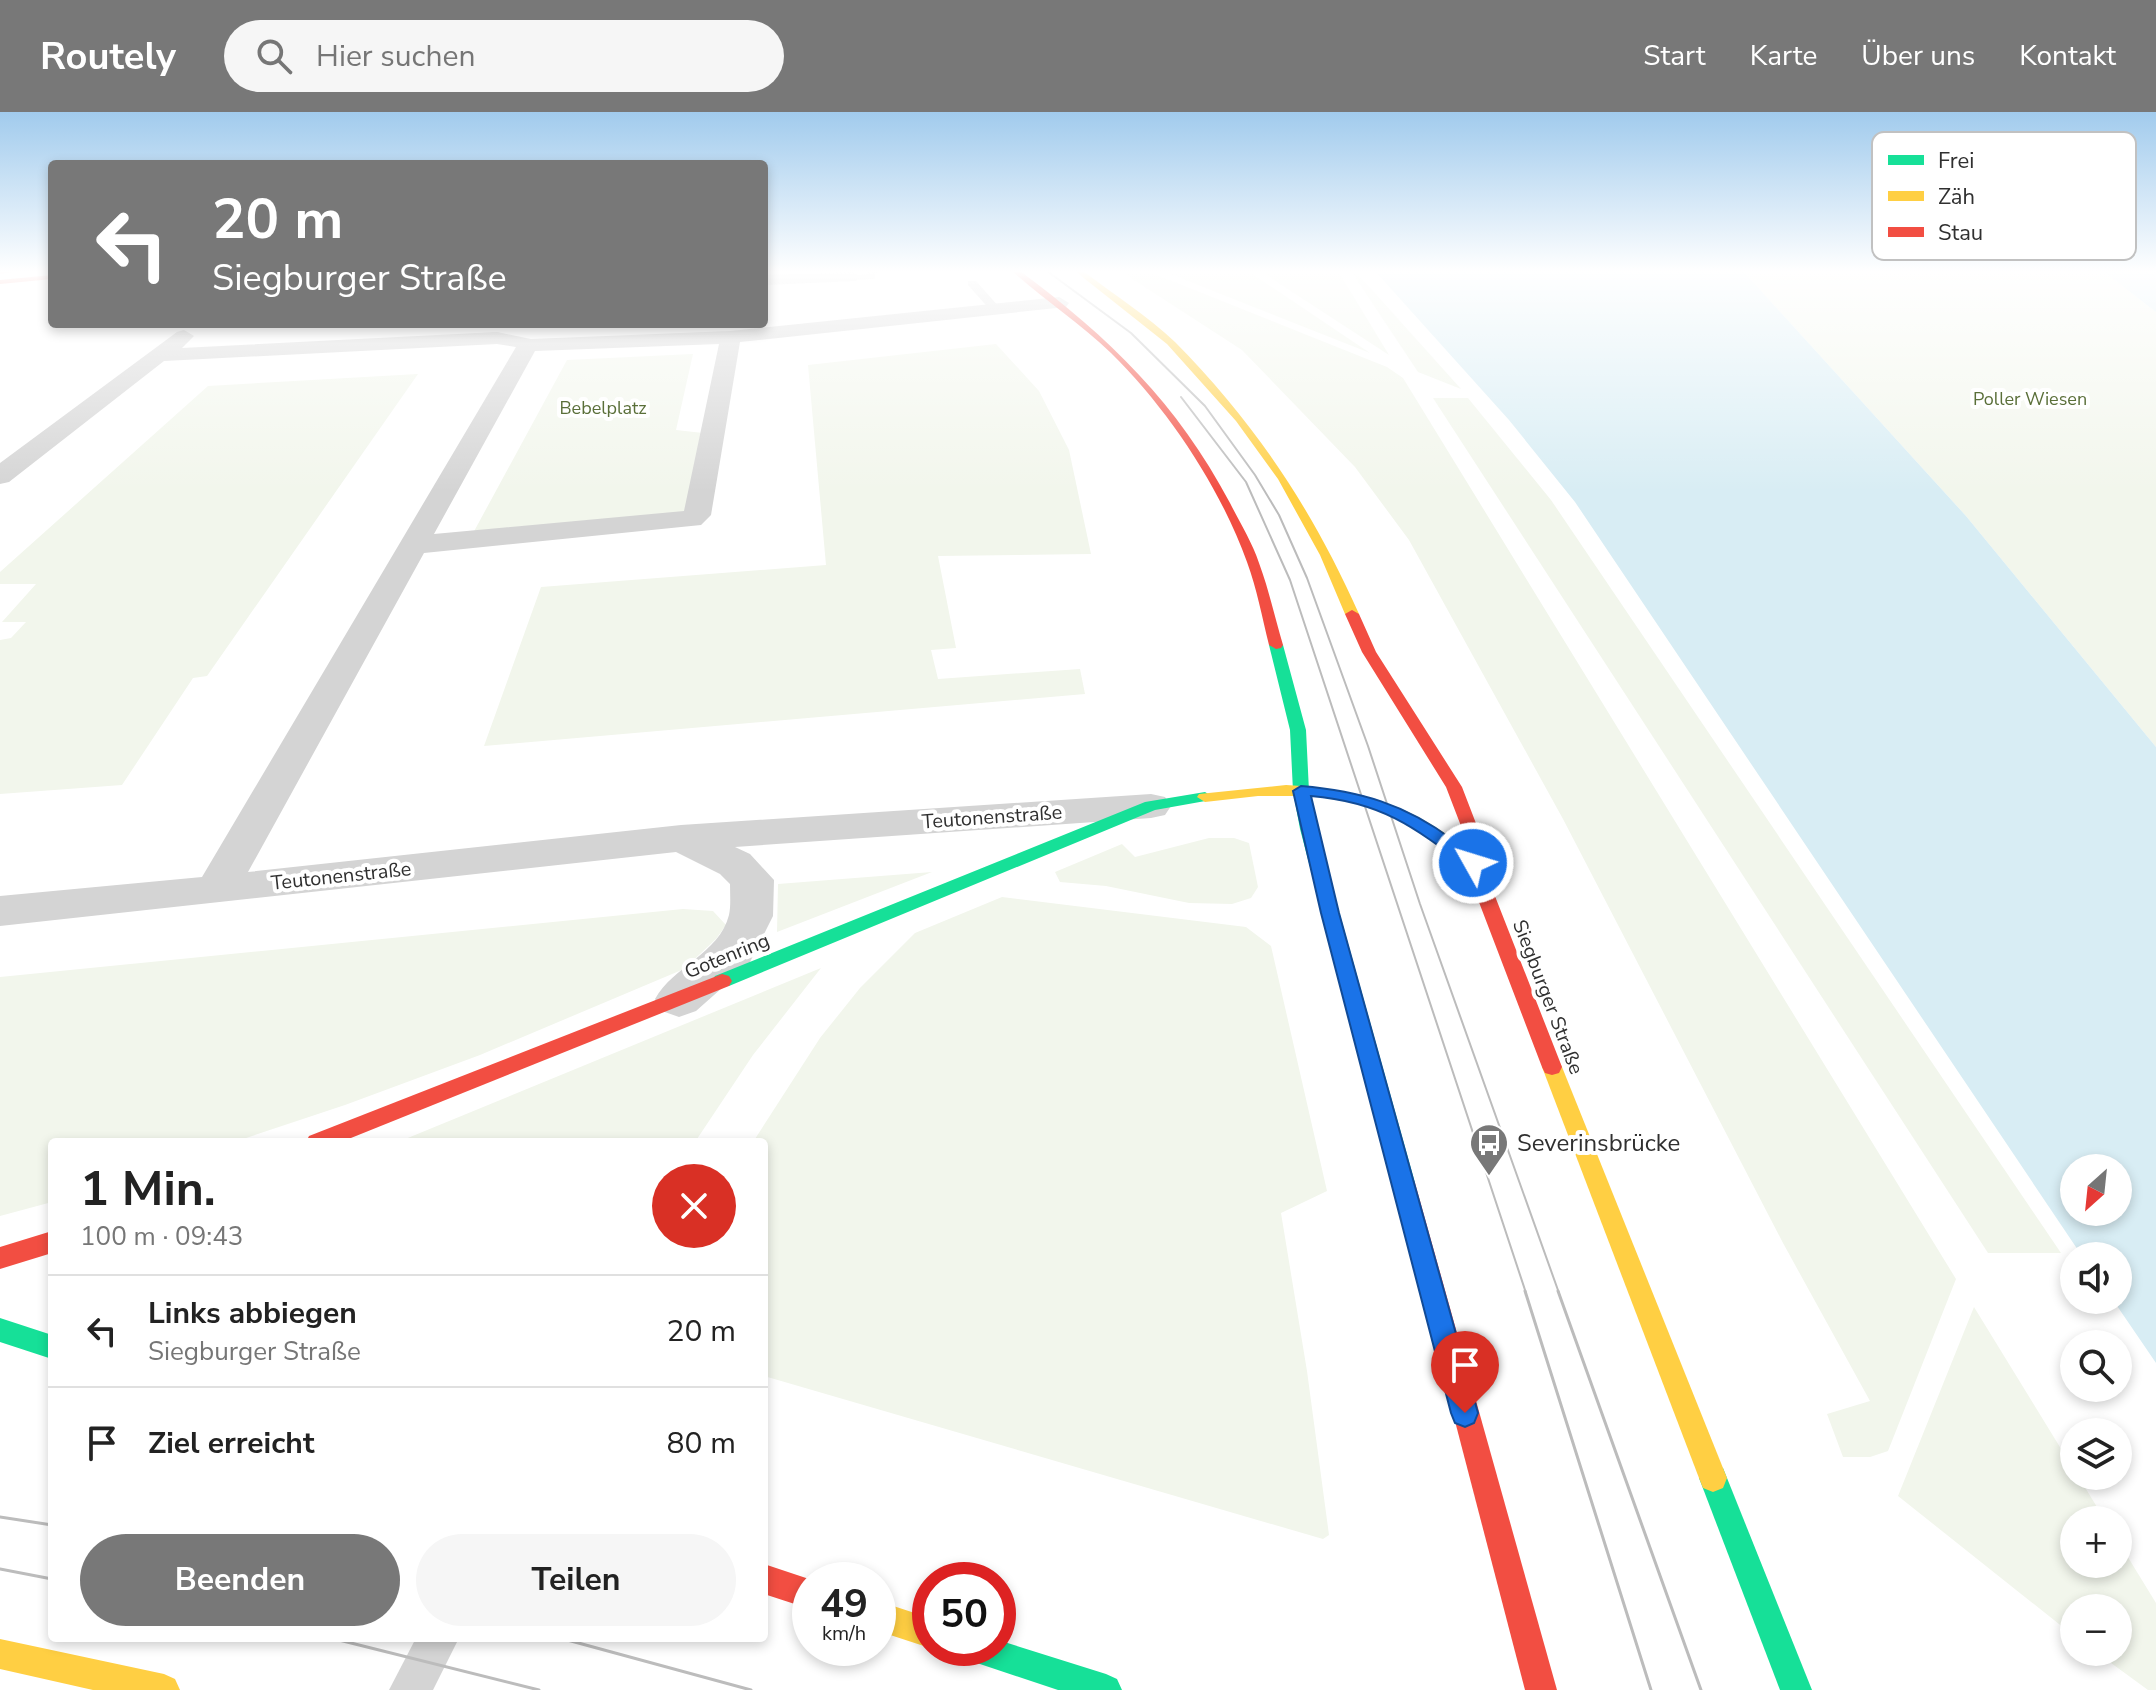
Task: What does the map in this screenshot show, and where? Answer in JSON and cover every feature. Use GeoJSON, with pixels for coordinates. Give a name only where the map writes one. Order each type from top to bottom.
{"type":"FeatureCollection","features":[{"type":"Feature","properties":{"kind":"main road"},"geometry":{"type":"LineString","coordinates":[[1108,345],[1127,361],[1178,421],[1207,466],[1255,567],[1298,730],[1301,791],[1330,913],[1541,1690]]}},
{"type":"Feature","properties":{"kind":"main road","name":"Siegburger Straße"},"geometry":{"type":"LineString","coordinates":[[1172,345],[1239,419],[1283,479],[1326,555],[1369,652],[1454,787],[1474,839],[1473,863],[1796,1690]]}},
{"type":"Feature","properties":{"kind":"main road","name":"Teutonenstraße"},"geometry":{"type":"LineString","coordinates":[[1151,806],[1253,789],[1301,791]]}},
{"type":"Feature","properties":{"kind":"main road"},"geometry":{"type":"LineString","coordinates":[[1301,791],[1326,793],[1388,807],[1417,821],[1473,863]]}},
{"type":"Feature","properties":{"kind":"main road","name":"Gotenring"},"geometry":{"type":"LineString","coordinates":[[327,1138],[679,999],[1151,806]]}},
{"type":"Feature","properties":{"kind":"main road"},"geometry":{"type":"LineString","coordinates":[[0,1258],[48,1243]]}},
{"type":"Feature","properties":{"kind":"main road"},"geometry":{"type":"LineString","coordinates":[[0,1330],[48,1346]]}},
{"type":"Feature","properties":{"kind":"main road"},"geometry":{"type":"LineString","coordinates":[[768,1580],[792,1588]]}},
{"type":"Feature","properties":{"kind":"main road"},"geometry":{"type":"LineString","coordinates":[[0,1654],[164,1690]]}},
{"type":"Feature","properties":{"kind":"main road"},"geometry":{"type":"LineString","coordinates":[[1016,1661],[1106,1690]]}},
{"type":"Feature","properties":{"kind":"street"},"geometry":{"type":"LineString","coordinates":[[0,476],[174,345]]}},
{"type":"Feature","properties":{"kind":"street"},"geometry":{"type":"LineString","coordinates":[[162,355],[363,345]]}},
{"type":"Feature","properties":{"kind":"street"},"geometry":{"type":"LineString","coordinates":[[216,890],[528,345],[537,345]]}},
{"type":"Feature","properties":{"kind":"street"},"geometry":{"type":"LineString","coordinates":[[415,545],[691,519],[697,515],[730,345]]}},
{"type":"Feature","properties":{"kind":"street","name":"Teutonenstraße"},"geometry":{"type":"LineString","coordinates":[[0,911],[681,838],[1151,806]]}},
{"type":"Feature","properties":{"kind":"street"},"geometry":{"type":"LineString","coordinates":[[679,999],[733,953],[751,916],[752,880],[735,864],[681,838]]}},
{"type":"Feature","properties":{"kind":"lane"},"geometry":{"type":"LineString","coordinates":[[410,1690],[437,1642]]}},
{"type":"Feature","properties":{"kind":"green space"},"geometry":{"type":"Polygon","coordinates":[[[997,345],[1039,391],[1069,450],[1091,554],[938,556],[956,648],[931,650],[938,679],[1080,669],[1085,694],[484,746],[541,587],[826,565],[808,365],[997,345]]]}},
{"type":"Feature","properties":{"kind":"green space"},"geometry":{"type":"Polygon","coordinates":[[[1234,345],[1331,345],[1387,367],[1403,378],[1956,1279],[1888,1451],[1870,1457],[1843,1457],[1827,1414],[1870,1401],[1783,1243],[1563,819],[1409,540],[1355,467],[1234,345]]]}},
{"type":"Feature","properties":{"kind":"green space"},"geometry":{"type":"Polygon","coordinates":[[[1373,345],[1383,345],[1389,355],[1373,345]]]}},
{"type":"Feature","properties":{"kind":"green space"},"geometry":{"type":"Polygon","coordinates":[[[1400,345],[1421,345],[1461,389],[1418,372],[1400,345]]]}},
{"type":"Feature","properties":{"kind":"green space","name":"Poller Wiesen"},"geometry":{"type":"Polygon","coordinates":[[[1810,345],[2156,345],[2156,747],[1966,516],[1810,345]]]}},
{"type":"Feature","properties":{"kind":"green space","name":"Bebelplatz"},"geometry":{"type":"Polygon","coordinates":[[[693,354],[676,430],[703,433],[687,512],[472,535],[567,360],[693,354]]]}},
{"type":"Feature","properties":{"kind":"green space"},"geometry":{"type":"Polygon","coordinates":[[[418,374],[207,676],[193,678],[122,785],[0,794],[0,640],[11,638],[26,622],[2,622],[36,584],[0,584],[0,572],[208,386],[418,374]]]}},
{"type":"Feature","properties":{"kind":"green space"},"geometry":{"type":"Polygon","coordinates":[[[1433,398],[1468,398],[1551,500],[2060,1252],[1988,1253],[1433,398]]]}},
{"type":"Feature","properties":{"kind":"green space"},"geometry":{"type":"Polygon","coordinates":[[[1209,838],[1234,838],[1249,843],[1258,887],[1251,898],[1232,904],[1189,903],[1106,886],[1060,882],[1055,872],[1122,844],[1135,857],[1209,838]]]}},
{"type":"Feature","properties":{"kind":"green space"},"geometry":{"type":"Polygon","coordinates":[[[932,872],[777,932],[778,884],[932,872]]]}},
{"type":"Feature","properties":{"kind":"green space"},"geometry":{"type":"Polygon","coordinates":[[[1002,897],[1246,927],[1271,946],[1327,1191],[1281,1213],[1307,1371],[1329,1535],[1323,1539],[768,1377],[768,1138],[756,1138],[820,1038],[860,988],[915,933],[1002,897]]]}},
{"type":"Feature","properties":{"kind":"green space"},"geometry":{"type":"Polygon","coordinates":[[[683,909],[713,911],[726,925],[716,939],[684,969],[480,1055],[246,1138],[48,1138],[48,1203],[0,1216],[0,977],[683,909]]]}},
{"type":"Feature","properties":{"kind":"green space"},"geometry":{"type":"Polygon","coordinates":[[[821,968],[753,1055],[698,1138],[408,1138],[821,968]]]}},
{"type":"Feature","properties":{"kind":"green space"},"geometry":{"type":"Polygon","coordinates":[[[1974,1307],[2060,1447],[2060,1490],[2087,1490],[2096,1506],[2060,1506],[2060,1578],[2132,1578],[2132,1564],[2156,1603],[2156,1690],[2148,1690],[2115,1666],[2132,1666],[2132,1594],[2060,1594],[2060,1625],[1898,1496],[1974,1307]]]}},
{"type":"Feature","properties":{"kind":"shaded area"},"geometry":{"type":"Polygon","coordinates":[[[1441,345],[1810,345],[1966,516],[2156,747],[2156,1363],[2123,1314],[2132,1314],[2132,1242],[2073,1242],[2062,1226],[2132,1226],[2132,1154],[2060,1154],[2060,1223],[1575,502],[1509,420],[1441,345]]]}},
{"type":"Feature","properties":{"kind":"tram line"},"geometry":{"type":"LineString","coordinates":[[1143,345],[1205,406],[1255,475],[1279,515],[1307,578],[1559,1293]]}},
{"type":"Feature","properties":{"kind":"tram line"},"geometry":{"type":"LineString","coordinates":[[1181,397],[1246,482],[1290,580],[1526,1293]]}},
{"type":"Feature","properties":{"kind":"tram line"},"geometry":{"type":"LineString","coordinates":[[1525,1291],[1651,1690]]}},
{"type":"Feature","properties":{"kind":"tram line"},"geometry":{"type":"LineString","coordinates":[[1558,1291],[1701,1690]]}},
{"type":"Feature","properties":{"kind":"tram line"},"geometry":{"type":"LineString","coordinates":[[0,1517],[48,1524]]}},
{"type":"Feature","properties":{"kind":"tram line"},"geometry":{"type":"LineString","coordinates":[[0,1569],[48,1578]]}},
{"type":"Feature","properties":{"kind":"tram line"},"geometry":{"type":"LineString","coordinates":[[347,1642],[539,1690]]}},
{"type":"Feature","properties":{"kind":"tram line"},"geometry":{"type":"LineString","coordinates":[[575,1642],[751,1690]]}},
{"type":"Feature","properties":{"kind":"traffic: fast"},"geometry":{"type":"LineString","coordinates":[[1276,645],[1298,730],[1301,791],[1308,829],[1404,1183]]}},
{"type":"Feature","properties":{"kind":"traffic: fast"},"geometry":{"type":"LineString","coordinates":[[722,981],[1151,806],[1205,797]]}},
{"type":"Feature","properties":{"kind":"traffic: fast"},"geometry":{"type":"LineString","coordinates":[[0,1330],[48,1346]]}},
{"type":"Feature","properties":{"kind":"traffic: fast"},"geometry":{"type":"LineString","coordinates":[[1713,1478],[1796,1690]]}},
{"type":"Feature","properties":{"kind":"traffic: fast"},"geometry":{"type":"LineString","coordinates":[[1016,1661],[1106,1690]]}},
{"type":"Feature","properties":{"kind":"traffic: slow"},"geometry":{"type":"LineString","coordinates":[[1172,345],[1239,419],[1283,479],[1326,555],[1352,614]]}},
{"type":"Feature","properties":{"kind":"traffic: slow"},"geometry":{"type":"LineString","coordinates":[[1205,797],[1286,790],[1342,795],[1369,801],[1418,822],[1473,863]]}},
{"type":"Feature","properties":{"kind":"traffic: slow"},"geometry":{"type":"LineString","coordinates":[[1552,1067],[1713,1478]]}},
{"type":"Feature","properties":{"kind":"traffic: slow"},"geometry":{"type":"LineString","coordinates":[[896,1622],[912,1627]]}},
{"type":"Feature","properties":{"kind":"traffic: slow"},"geometry":{"type":"LineString","coordinates":[[0,1654],[164,1690]]}},
{"type":"Feature","properties":{"kind":"traffic: jam"},"geometry":{"type":"LineString","coordinates":[[1106,345],[1164,406],[1209,473],[1250,554],[1276,645]]}},
{"type":"Feature","properties":{"kind":"traffic: jam"},"geometry":{"type":"LineString","coordinates":[[1352,614],[1369,652],[1454,787],[1474,839],[1473,863],[1552,1067]]}},
{"type":"Feature","properties":{"kind":"traffic: jam"},"geometry":{"type":"LineString","coordinates":[[327,1138],[722,981]]}},
{"type":"Feature","properties":{"kind":"traffic: jam"},"geometry":{"type":"LineString","coordinates":[[1404,1183],[1541,1690]]}},
{"type":"Feature","properties":{"kind":"traffic: jam"},"geometry":{"type":"LineString","coordinates":[[0,1258],[48,1243]]}},
{"type":"Feature","properties":{"kind":"traffic: jam"},"geometry":{"type":"LineString","coordinates":[[768,1580],[792,1588]]}},
{"type":"Feature","properties":{"kind":"place","name":"Severinsbrücke"},"geometry":{"type":"Point","coordinates":[1489,1177]}},
{"type":"Feature","properties":{"kind":"route"},"geometry":{"type":"LineString","coordinates":[[1465,1413],[1330,913],[1301,791],[1326,793],[1388,807],[1417,821],[1473,863]]}}]}
